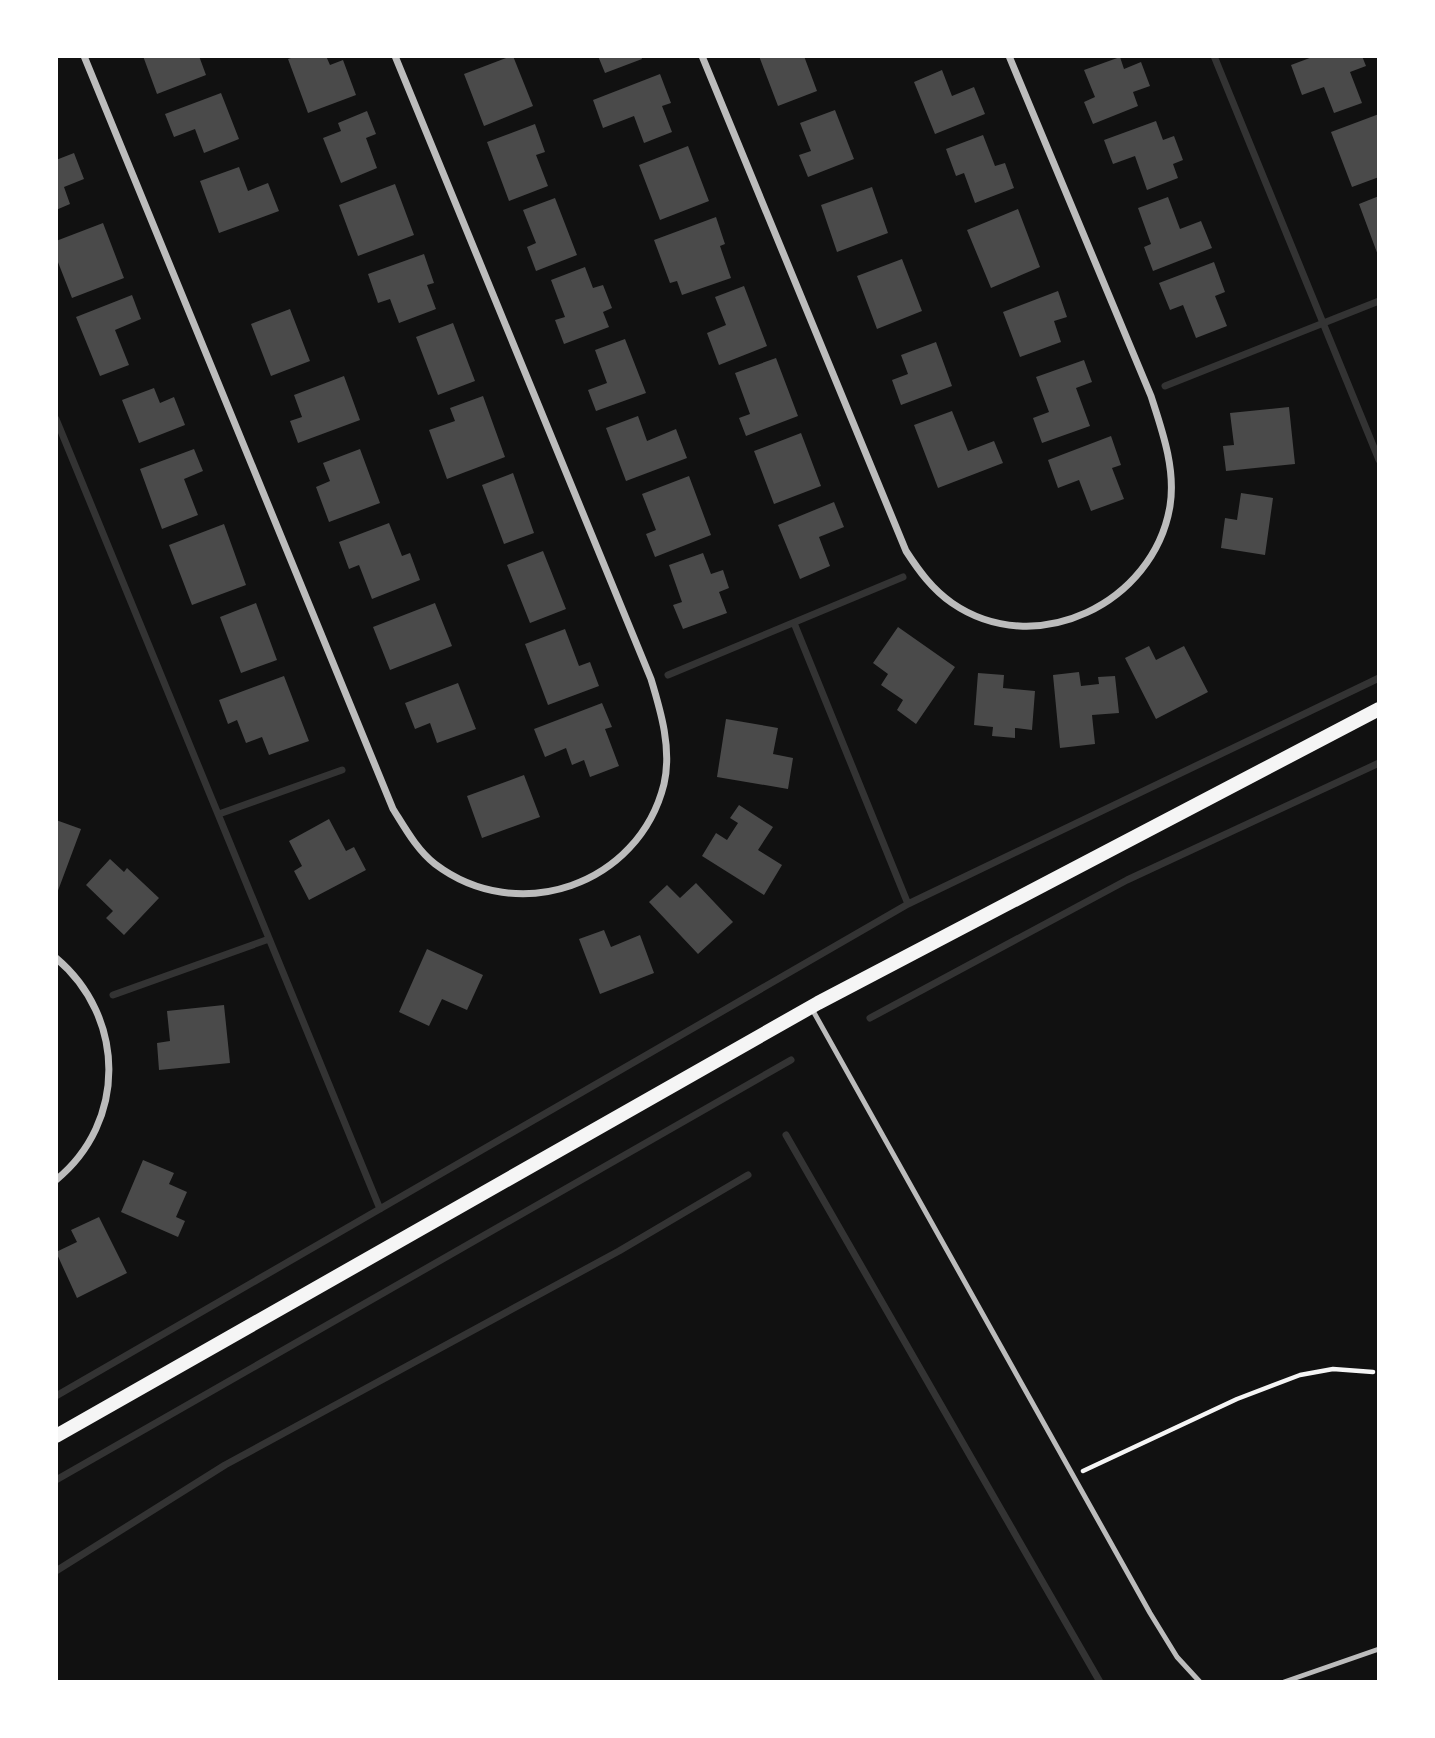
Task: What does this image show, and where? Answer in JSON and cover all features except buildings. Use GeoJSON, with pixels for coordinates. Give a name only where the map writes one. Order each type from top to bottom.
{"type":"FeatureCollection","features":[{"type":"Feature","properties":{"kind":"main road"},"geometry":{"type":"LineString","coordinates":[[56,1436],[811,1007],[1379,709]]}},
{"type":"Feature","properties":{"kind":"street"},"geometry":{"type":"LineString","coordinates":[[84,56],[393,809],[411,838],[433,863],[459,879],[508,894],[535,894],[586,880],[624,855],[642,834],[655,811],[664,781],[666,749],[661,713],[641,653],[395,56]]}},
{"type":"Feature","properties":{"kind":"street"},"geometry":{"type":"LineString","coordinates":[[702,56],[906,551],[926,581],[953,603],[983,619],[1010,626],[1034,627],[1062,622],[1084,614],[1126,587],[1146,565],[1163,535],[1171,503],[1170,472],[1164,433],[1151,396],[1009,56]]}},
{"type":"Feature","properties":{"kind":"street"},"geometry":{"type":"LineString","coordinates":[[56,958],[72,973],[97,1011],[106,1037],[109,1074],[108,1090],[85,1151],[56,1180]]}},
{"type":"Feature","properties":{"kind":"lane"},"geometry":{"type":"LineString","coordinates":[[811,1007],[1150,1613],[1177,1657],[1200,1682]]}},
{"type":"Feature","properties":{"kind":"lane"},"geometry":{"type":"LineString","coordinates":[[1284,1682],[1379,1649]]}},
{"type":"Feature","properties":{"kind":"path"},"geometry":{"type":"LineString","coordinates":[[1073,1476],[1237,1399],[1300,1375],[1333,1369],[1373,1372]]}},
{"type":"Feature","properties":{"kind":"waterway"},"geometry":{"type":"LineString","coordinates":[[1214,56],[1379,460]]}},
{"type":"Feature","properties":{"kind":"waterway"},"geometry":{"type":"LineString","coordinates":[[1165,386],[1379,301]]}},
{"type":"Feature","properties":{"kind":"waterway"},"geometry":{"type":"LineString","coordinates":[[56,419],[380,1209]]}},
{"type":"Feature","properties":{"kind":"waterway"},"geometry":{"type":"LineString","coordinates":[[668,675],[903,577]]}},
{"type":"Feature","properties":{"kind":"waterway"},"geometry":{"type":"LineString","coordinates":[[794,623],[908,904]]}},
{"type":"Feature","properties":{"kind":"waterway"},"geometry":{"type":"LineString","coordinates":[[56,1396],[908,904],[1379,678]]}},
{"type":"Feature","properties":{"kind":"waterway"},"geometry":{"type":"LineString","coordinates":[[870,1018],[1127,880],[1379,763]]}},
{"type":"Feature","properties":{"kind":"waterway"},"geometry":{"type":"LineString","coordinates":[[219,814],[342,770]]}},
{"type":"Feature","properties":{"kind":"waterway"},"geometry":{"type":"LineString","coordinates":[[113,995],[269,939]]}},
{"type":"Feature","properties":{"kind":"waterway"},"geometry":{"type":"LineString","coordinates":[[56,1480],[791,1060]]}},
{"type":"Feature","properties":{"kind":"waterway"},"geometry":{"type":"LineString","coordinates":[[786,1135],[1100,1682]]}},
{"type":"Feature","properties":{"kind":"waterway"},"geometry":{"type":"LineString","coordinates":[[56,1571],[225,1465],[619,1251],[748,1175]]}}]}
